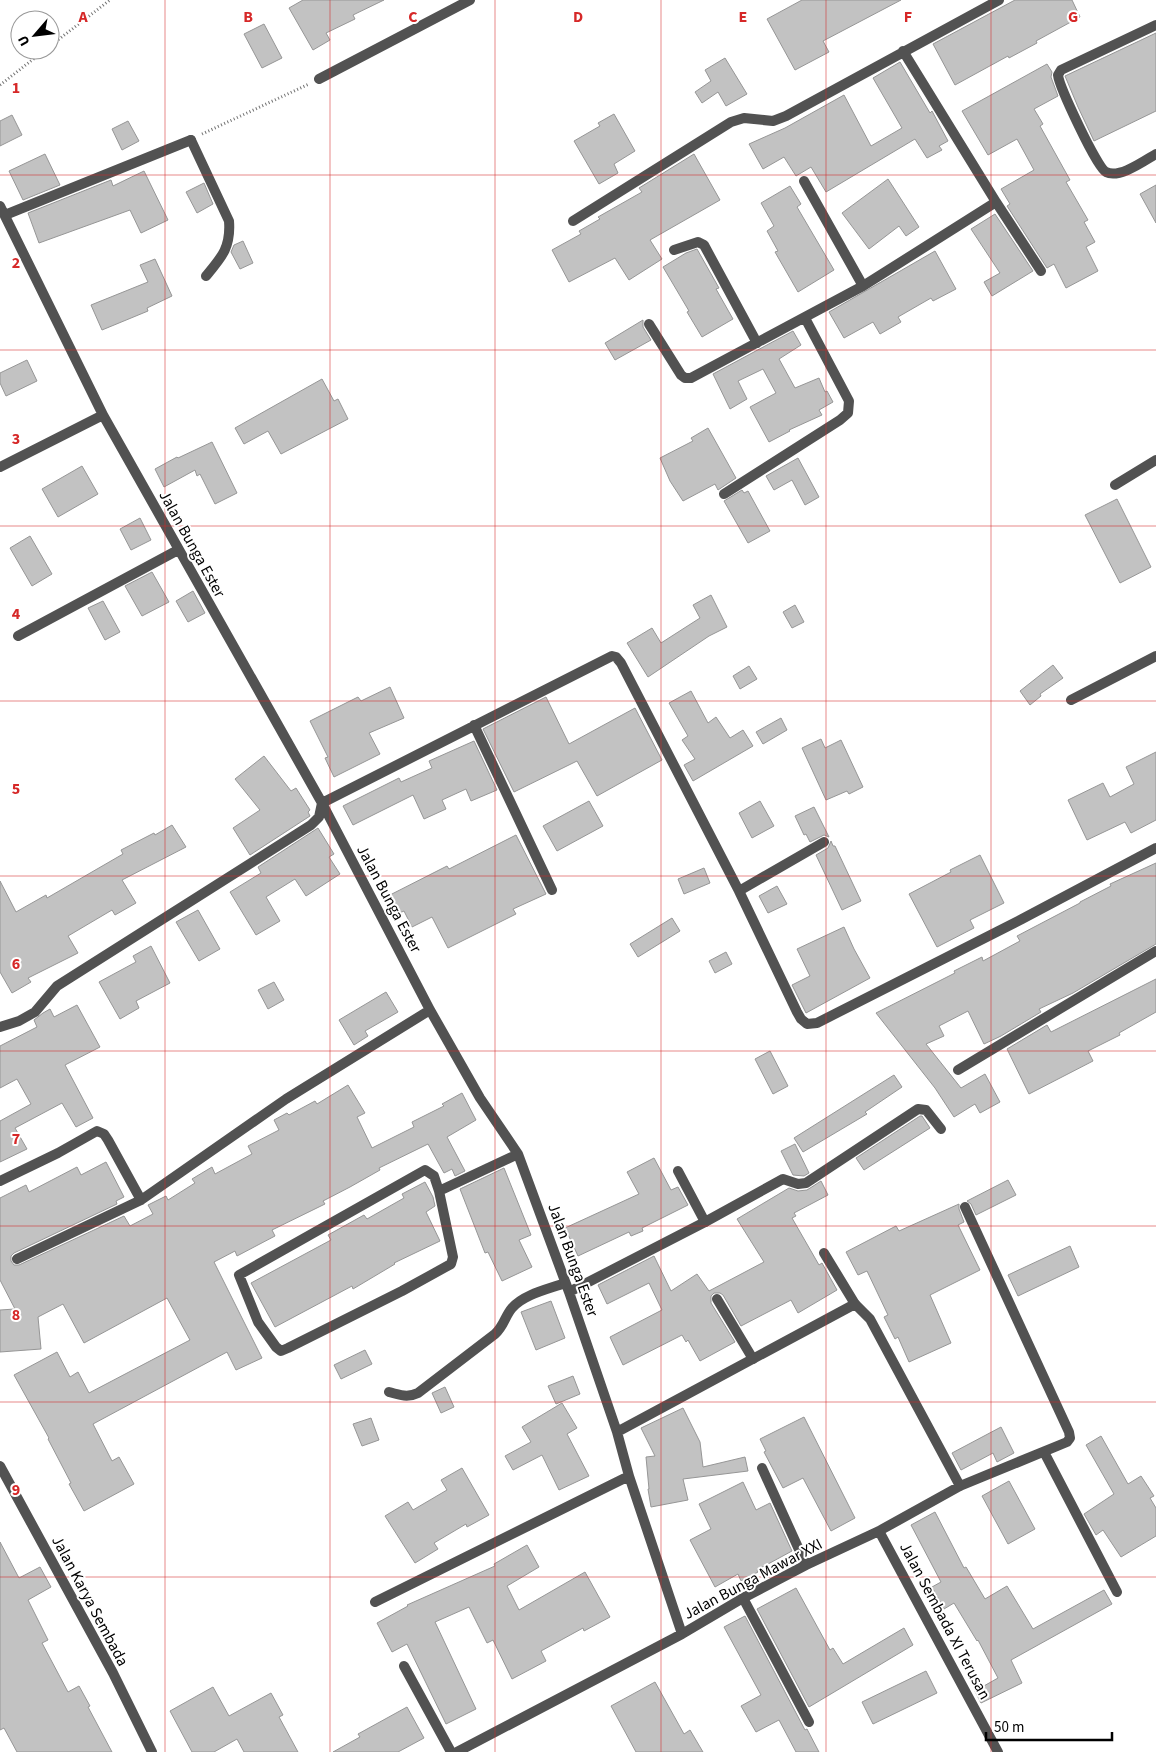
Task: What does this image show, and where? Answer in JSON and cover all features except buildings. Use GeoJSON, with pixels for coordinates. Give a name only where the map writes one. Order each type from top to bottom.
{"type":"FeatureCollection","features":[{"type":"Feature","properties":{"kind":"street"},"geometry":{"type":"LineString","coordinates":[[319,79],[470,0]]}},
{"type":"Feature","properties":{"kind":"street"},"geometry":{"type":"LineString","coordinates":[[573,221],[731,122],[744,118],[773,121],[786,116],[903,50],[999,0]]}},
{"type":"Feature","properties":{"kind":"street"},"geometry":{"type":"LineString","coordinates":[[1156,25],[1061,70],[1058,73],[1058,78],[1092,153],[1100,167],[1106,172],[1113,174],[1127,170],[1156,154]]}},
{"type":"Feature","properties":{"kind":"street"},"geometry":{"type":"LineString","coordinates":[[903,50],[996,202],[1041,271]]}},
{"type":"Feature","properties":{"kind":"street"},"geometry":{"type":"LineString","coordinates":[[2,210],[191,140],[229,221],[230,234],[224,255],[206,276]]}},
{"type":"Feature","properties":{"kind":"street"},"geometry":{"type":"LineString","coordinates":[[804,181],[864,286]]}},
{"type":"Feature","properties":{"kind":"street"},"geometry":{"type":"LineString","coordinates":[[649,324],[676,368],[685,378],[691,378],[864,286],[996,202]]}},
{"type":"Feature","properties":{"kind":"street","name":"Jalan Bunga Ester"},"geometry":{"type":"LineString","coordinates":[[2,210],[103,415],[322,803],[430,1010],[480,1098],[518,1154],[567,1287],[617,1432],[629,1476],[682,1634]]}},
{"type":"Feature","properties":{"kind":"street"},"geometry":{"type":"LineString","coordinates":[[674,250],[698,242],[704,245],[757,344]]}},
{"type":"Feature","properties":{"kind":"street"},"geometry":{"type":"LineString","coordinates":[[724,494],[848,413],[849,401],[805,318]]}},
{"type":"Feature","properties":{"kind":"street"},"geometry":{"type":"LineString","coordinates":[[0,467],[103,415]]}},
{"type":"Feature","properties":{"kind":"street"},"geometry":{"type":"LineString","coordinates":[[1115,485],[1156,460]]}},
{"type":"Feature","properties":{"kind":"street"},"geometry":{"type":"LineString","coordinates":[[18,636],[178,550]]}},
{"type":"Feature","properties":{"kind":"street"},"geometry":{"type":"LineString","coordinates":[[1071,700],[1156,656]]}},
{"type":"Feature","properties":{"kind":"street"},"geometry":{"type":"LineString","coordinates":[[0,1027],[19,1021],[35,1012],[57,986],[310,825],[318,817],[322,803],[608,657],[616,657],[625,671],[739,891],[801,1019],[805,1023],[810,1024],[1022,919],[1156,848]]}},
{"type":"Feature","properties":{"kind":"street"},"geometry":{"type":"LineString","coordinates":[[474,725],[552,890]]}},
{"type":"Feature","properties":{"kind":"street"},"geometry":{"type":"LineString","coordinates":[[739,891],[824,842]]}},
{"type":"Feature","properties":{"kind":"street"},"geometry":{"type":"LineString","coordinates":[[958,1070],[1156,951]]}},
{"type":"Feature","properties":{"kind":"street"},"geometry":{"type":"LineString","coordinates":[[17,1259],[141,1200],[286,1098],[430,1010]]}},
{"type":"Feature","properties":{"kind":"street"},"geometry":{"type":"LineString","coordinates":[[389,1392],[401,1396],[418,1393],[496,1334],[504,1324],[512,1308],[521,1300],[567,1287],[705,1222],[782,1179],[798,1184],[806,1183],[918,1109],[926,1110],[941,1129]]}},
{"type":"Feature","properties":{"kind":"street"},"geometry":{"type":"LineString","coordinates":[[0,1181],[58,1153],[97,1131],[108,1140],[141,1200]]}},
{"type":"Feature","properties":{"kind":"street"},"geometry":{"type":"LineString","coordinates":[[439,1191],[518,1154]]}},
{"type":"Feature","properties":{"kind":"street"},"geometry":{"type":"LineString","coordinates":[[425,1170],[434,1176],[439,1191],[453,1257],[451,1264],[402,1291],[288,1348],[281,1351],[276,1347],[258,1322],[239,1275],[425,1170]]}},
{"type":"Feature","properties":{"kind":"street"},"geometry":{"type":"LineString","coordinates":[[678,1171],[705,1222]]}},
{"type":"Feature","properties":{"kind":"street","name":"Jalan Bunga Mawar XXI"},"geometry":{"type":"LineString","coordinates":[[457,1752],[682,1634],[743,1598],[806,1565],[879,1531],[960,1486],[1067,1442],[1070,1438],[1069,1432],[965,1207]]}},
{"type":"Feature","properties":{"kind":"street"},"geometry":{"type":"LineString","coordinates":[[824,1253],[855,1304],[870,1319],[960,1486]]}},
{"type":"Feature","properties":{"kind":"street"},"geometry":{"type":"LineString","coordinates":[[717,1300],[753,1359]]}},
{"type":"Feature","properties":{"kind":"street"},"geometry":{"type":"LineString","coordinates":[[617,1432],[855,1304]]}},
{"type":"Feature","properties":{"kind":"street"},"geometry":{"type":"LineString","coordinates":[[1044,1452],[1117,1592]]}},
{"type":"Feature","properties":{"kind":"street","name":"Jalan Karya Sembada"},"geometry":{"type":"LineString","coordinates":[[0,1466],[112,1673],[152,1752]]}},
{"type":"Feature","properties":{"kind":"street"},"geometry":{"type":"LineString","coordinates":[[762,1468],[806,1565]]}},
{"type":"Feature","properties":{"kind":"street"},"geometry":{"type":"LineString","coordinates":[[375,1602],[629,1476]]}},
{"type":"Feature","properties":{"kind":"street","name":"Jalan Sembada XI Terusan"},"geometry":{"type":"LineString","coordinates":[[879,1531],[998,1752]]}},
{"type":"Feature","properties":{"kind":"street"},"geometry":{"type":"LineString","coordinates":[[743,1598],[809,1722]]}},
{"type":"Feature","properties":{"kind":"street"},"geometry":{"type":"LineString","coordinates":[[404,1666],[451,1752]]}},
{"type":"Feature","properties":{"kind":"path"},"geometry":{"type":"LineString","coordinates":[[60,38],[110,0]]}},
{"type":"Feature","properties":{"kind":"path"},"geometry":{"type":"LineString","coordinates":[[0,85],[32,60]]}},
{"type":"Feature","properties":{"kind":"path"},"geometry":{"type":"LineString","coordinates":[[191,140],[319,79]]}}]}
